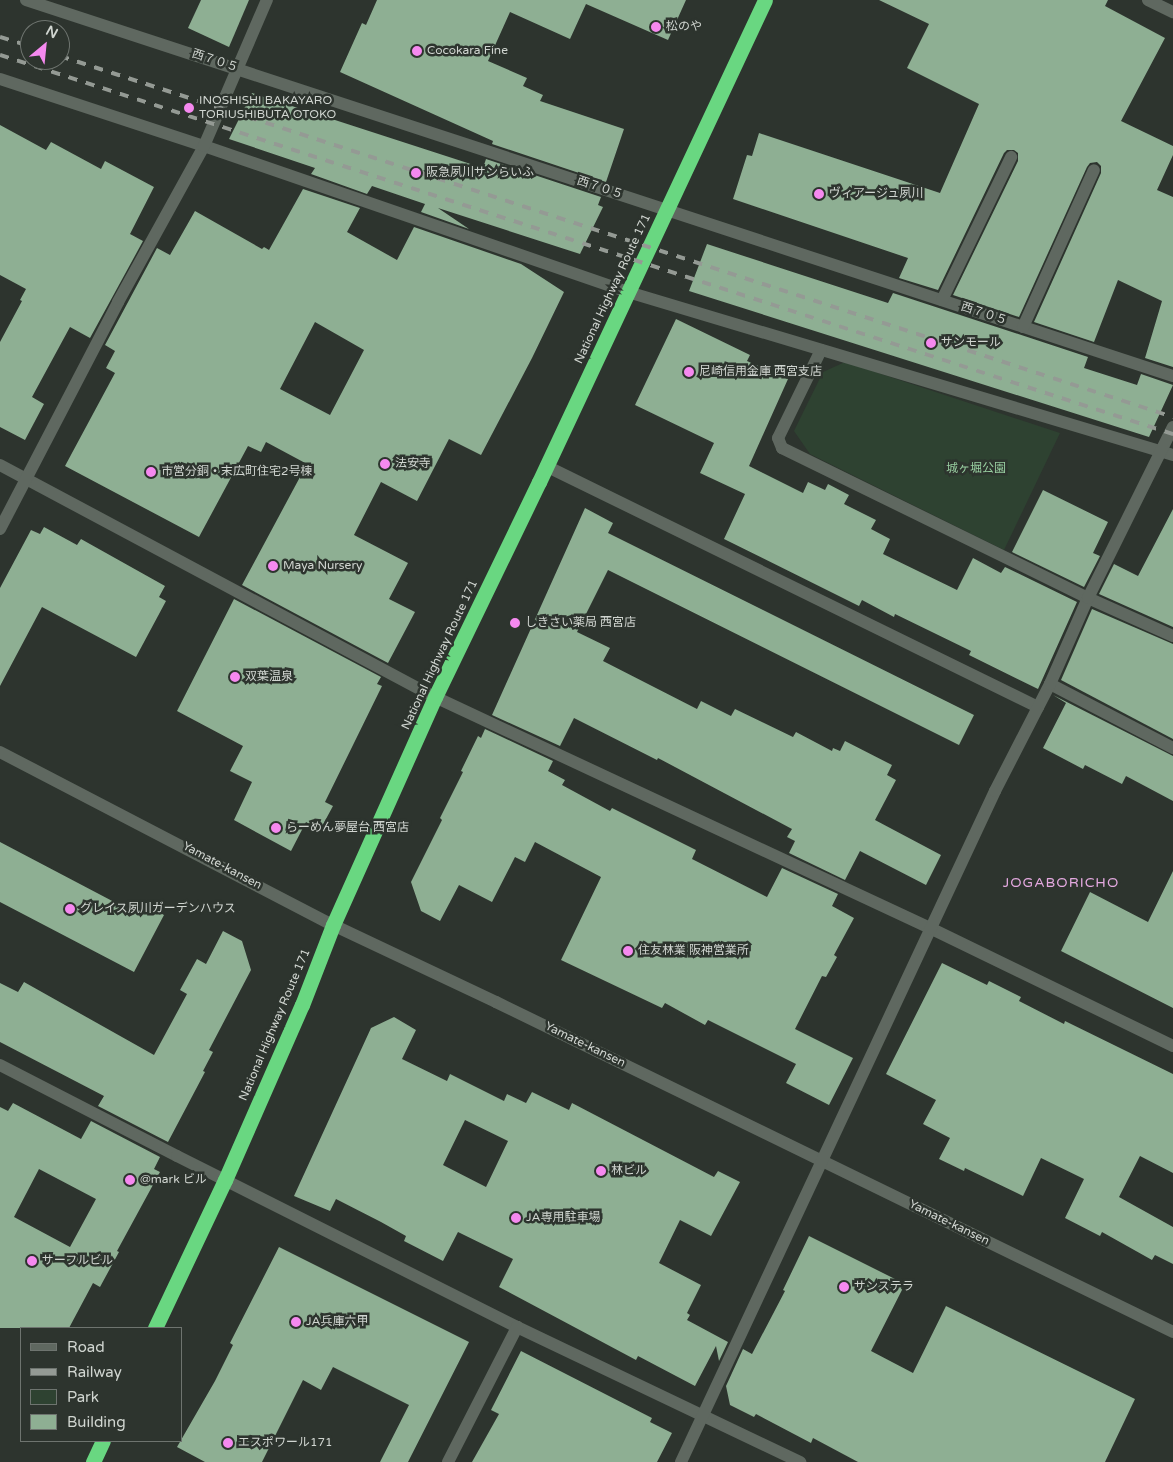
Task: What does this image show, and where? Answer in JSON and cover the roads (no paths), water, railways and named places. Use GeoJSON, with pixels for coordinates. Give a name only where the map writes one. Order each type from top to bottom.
{"type":"FeatureCollection","features":[{"type":"Feature","properties":{"kind":"highway","name":"National Highway Route 171"},"geometry":{"type":"LineString","coordinates":[[155,1327],[225,1180],[302,1005],[333,926],[435,697],[765,0]]}},
{"type":"Feature","properties":{"kind":"highway"},"geometry":{"type":"LineString","coordinates":[[93,1462],[103,1442]]}},
{"type":"Feature","properties":{"kind":"street","name":"西７０５"},"geometry":{"type":"LineString","coordinates":[[26,0],[1173,376]]}},
{"type":"Feature","properties":{"kind":"street"},"geometry":{"type":"LineString","coordinates":[[0,529],[118,302],[204,146],[239,69],[267,0]]}},
{"type":"Feature","properties":{"kind":"street"},"geometry":{"type":"LineString","coordinates":[[1148,0],[1173,12]]}},
{"type":"Feature","properties":{"kind":"street"},"geometry":{"type":"LineString","coordinates":[[0,79],[204,146],[628,292],[1167,454]]}},
{"type":"Feature","properties":{"kind":"street"},"geometry":{"type":"LineString","coordinates":[[942,300],[1011,157]]}},
{"type":"Feature","properties":{"kind":"street"},"geometry":{"type":"LineString","coordinates":[[1023,327],[1094,170]]}},
{"type":"Feature","properties":{"kind":"street"},"geometry":{"type":"LineString","coordinates":[[821,350],[778,438],[782,448],[1088,598],[1173,636]]}},
{"type":"Feature","properties":{"kind":"street"},"geometry":{"type":"LineString","coordinates":[[681,1462],[995,791],[1050,684],[1088,598],[1167,454],[1173,427]]}},
{"type":"Feature","properties":{"kind":"street"},"geometry":{"type":"LineString","coordinates":[[0,464],[435,697],[932,929],[1173,1046]]}},
{"type":"Feature","properties":{"kind":"street"},"geometry":{"type":"LineString","coordinates":[[546,466],[1038,708]]}},
{"type":"Feature","properties":{"kind":"street"},"geometry":{"type":"LineString","coordinates":[[1050,684],[1173,748]]}},
{"type":"Feature","properties":{"kind":"street","name":"Yamate-kansen"},"geometry":{"type":"LineString","coordinates":[[0,752],[333,926],[496,1002],[1173,1332]]}},
{"type":"Feature","properties":{"kind":"street"},"geometry":{"type":"LineString","coordinates":[[0,1064],[225,1180],[517,1326],[800,1462]]}},
{"type":"Feature","properties":{"kind":"street"},"geometry":{"type":"LineString","coordinates":[[448,1462],[517,1326]]}},
{"type":"Feature","properties":{"kind":"railway"},"geometry":{"type":"LineString","coordinates":[[0,37],[20,43]]}},
{"type":"Feature","properties":{"kind":"railway"},"geometry":{"type":"LineString","coordinates":[[0,55],[1173,434]]}},
{"type":"Feature","properties":{"kind":"railway"},"geometry":{"type":"LineString","coordinates":[[70,59],[1173,417]]}},
{"type":"Feature","properties":{"kind":"place","name":"松のや"},"geometry":{"type":"Point","coordinates":[656,27]}},
{"type":"Feature","properties":{"kind":"place","name":"Cocokara Fine"},"geometry":{"type":"Point","coordinates":[417,51]}},
{"type":"Feature","properties":{"kind":"place","name":"INOSHISHI BAKAYARO TORIUSHIBUTA OTOKO"},"geometry":{"type":"Point","coordinates":[189,108]}},
{"type":"Feature","properties":{"kind":"place","name":"阪急夙川サンらいふ"},"geometry":{"type":"Point","coordinates":[416,173]}},
{"type":"Feature","properties":{"kind":"place","name":"ヴィアージュ夙川"},"geometry":{"type":"Point","coordinates":[819,194]}},
{"type":"Feature","properties":{"kind":"place","name":"サンモール"},"geometry":{"type":"Point","coordinates":[931,343]}},
{"type":"Feature","properties":{"kind":"place","name":"尼崎信用金庫 西宮支店"},"geometry":{"type":"Point","coordinates":[689,372]}},
{"type":"Feature","properties":{"kind":"place","name":"法安寺"},"geometry":{"type":"Point","coordinates":[385,464]}},
{"type":"Feature","properties":{"kind":"place","name":"市営分銅・末広町住宅2号棟"},"geometry":{"type":"Point","coordinates":[151,472]}},
{"type":"Feature","properties":{"kind":"place","name":"Maya Nursery"},"geometry":{"type":"Point","coordinates":[273,566]}},
{"type":"Feature","properties":{"kind":"place","name":"しきさい薬局 西宮店"},"geometry":{"type":"Point","coordinates":[515,623]}},
{"type":"Feature","properties":{"kind":"place","name":"双葉温泉"},"geometry":{"type":"Point","coordinates":[235,677]}},
{"type":"Feature","properties":{"kind":"place","name":"らーめん夢屋台 西宮店"},"geometry":{"type":"Point","coordinates":[276,828]}},
{"type":"Feature","properties":{"kind":"place","name":"グレイス夙川ガーデンハウス"},"geometry":{"type":"Point","coordinates":[70,909]}},
{"type":"Feature","properties":{"kind":"place","name":"住友林業 阪神営業所"},"geometry":{"type":"Point","coordinates":[628,951]}},
{"type":"Feature","properties":{"kind":"place","name":"林ビル"},"geometry":{"type":"Point","coordinates":[601,1171]}},
{"type":"Feature","properties":{"kind":"place","name":"@mark ビル"},"geometry":{"type":"Point","coordinates":[130,1180]}},
{"type":"Feature","properties":{"kind":"place","name":"JA専用駐車場"},"geometry":{"type":"Point","coordinates":[516,1218]}},
{"type":"Feature","properties":{"kind":"place","name":"サーフルビル"},"geometry":{"type":"Point","coordinates":[32,1261]}},
{"type":"Feature","properties":{"kind":"place","name":"サンステラ"},"geometry":{"type":"Point","coordinates":[844,1287]}},
{"type":"Feature","properties":{"kind":"place","name":"JA兵庫六甲"},"geometry":{"type":"Point","coordinates":[296,1322]}},
{"type":"Feature","properties":{"kind":"place","name":"エスポワール171"},"geometry":{"type":"Point","coordinates":[228,1443]}},
{"type":"Feature","properties":{"kind":"district","name":"JOGABORICHO"},"geometry":{"type":"Point","coordinates":[1061,883]}},
{"type":"Feature","properties":{"kind":"park label","name":"城ヶ堀公園"},"geometry":{"type":"Point","coordinates":[976,469]}}]}
